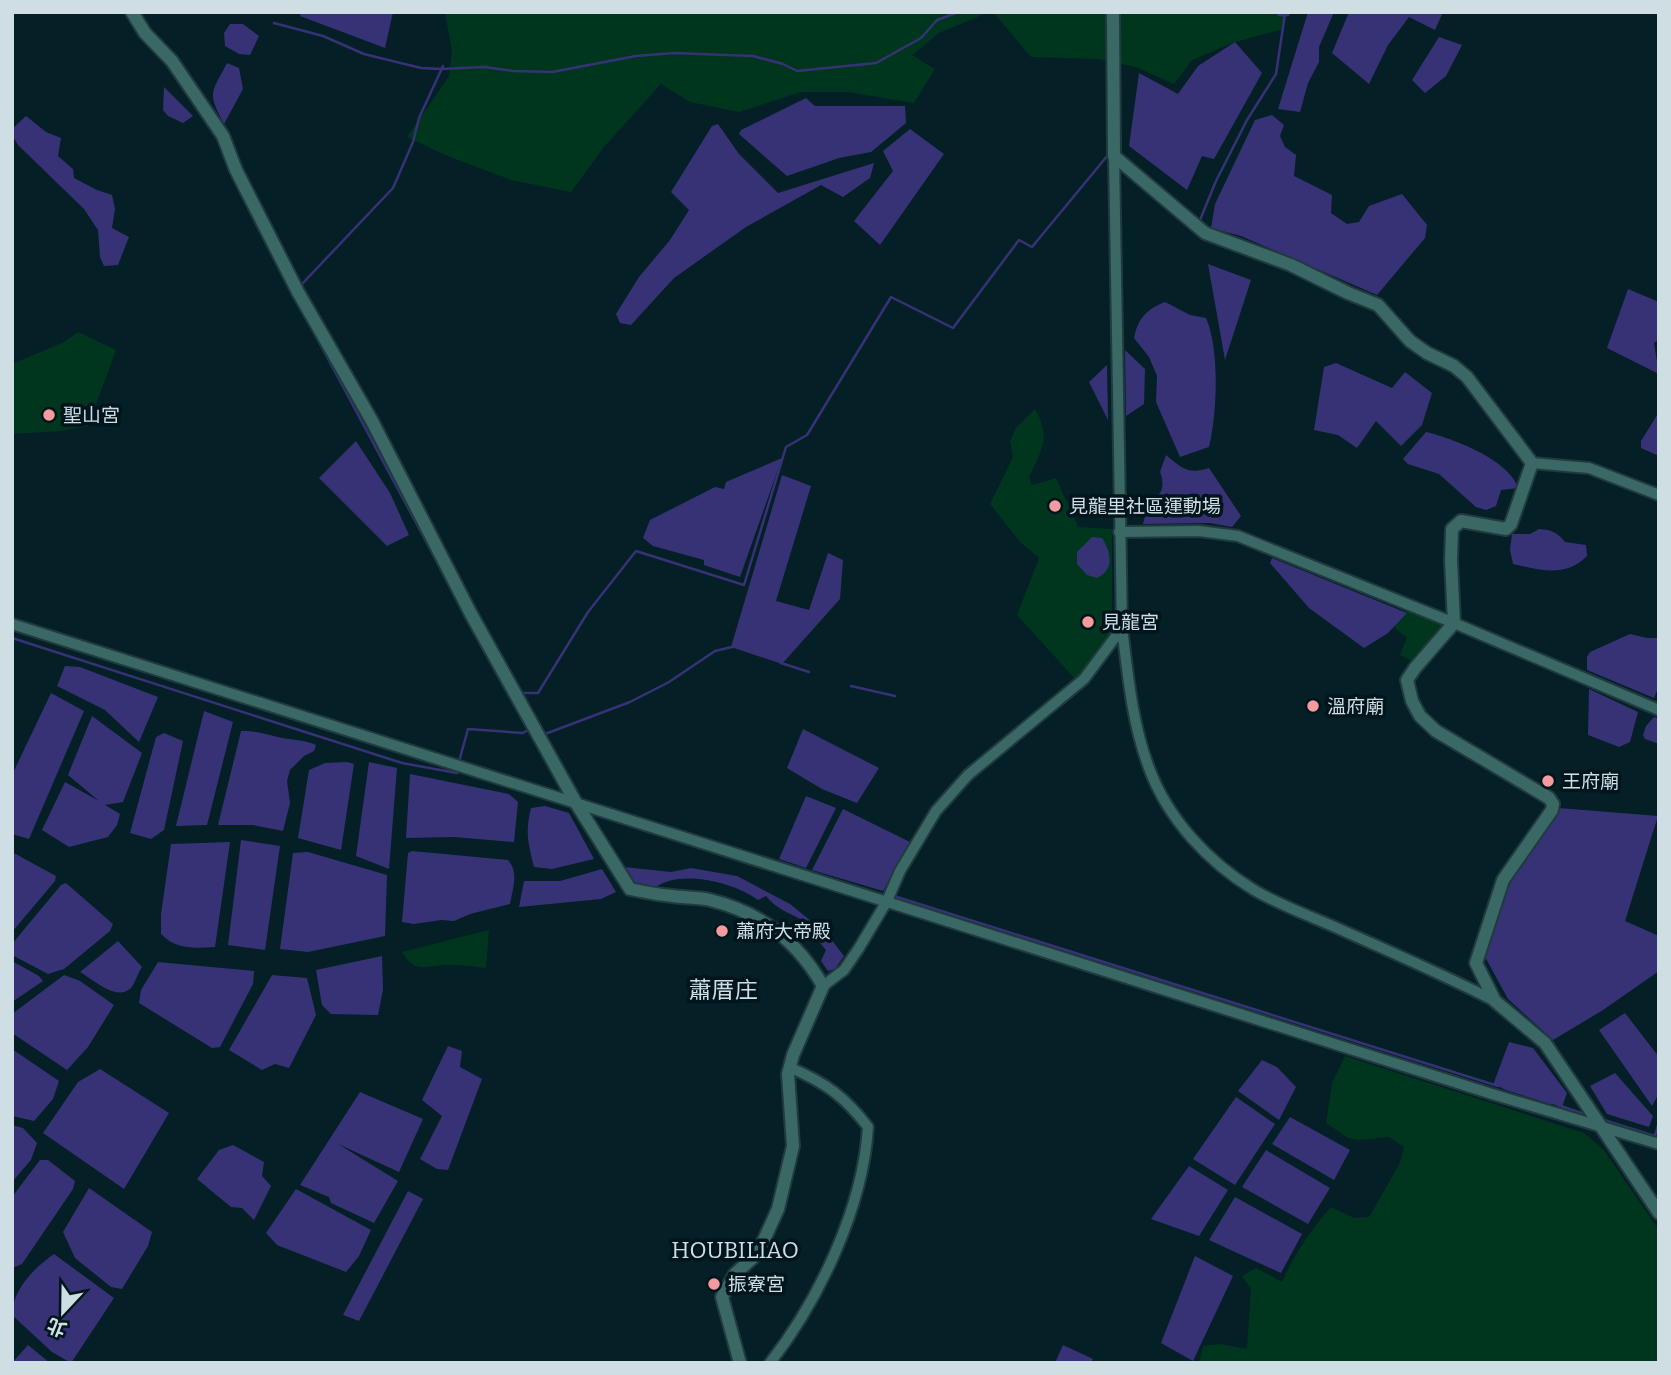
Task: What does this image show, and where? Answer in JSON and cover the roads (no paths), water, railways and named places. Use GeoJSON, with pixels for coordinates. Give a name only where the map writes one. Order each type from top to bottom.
{"type":"FeatureCollection","features":[{"type":"Feature","properties":{"kind":"street"},"geometry":{"type":"LineString","coordinates":[[132,12],[145,33],[172,61],[223,136],[236,170],[298,292],[372,421],[471,614],[576,803],[630,889],[709,899],[744,911],[771,925],[792,944],[813,968],[823,986]]}},
{"type":"Feature","properties":{"kind":"street"},"geometry":{"type":"LineString","coordinates":[[1113,12],[1122,628],[1131,700],[1149,770],[1168,806],[1191,838],[1220,866],[1255,891],[1457,982],[1495,1002],[1545,1043],[1659,1213]]}},
{"type":"Feature","properties":{"kind":"street"},"geometry":{"type":"LineString","coordinates":[[1114,156],[1205,233],[1291,265],[1378,305],[1410,341],[1454,366],[1467,377],[1532,463],[1588,468],[1659,495]]}},
{"type":"Feature","properties":{"kind":"street"},"geometry":{"type":"LineString","coordinates":[[1495,1002],[1476,963],[1503,880],[1552,810],[1553,804],[1549,798],[1436,731],[1420,716],[1412,701],[1407,680],[1454,623],[1452,529],[1461,521],[1506,529],[1511,524],[1532,463]]}},
{"type":"Feature","properties":{"kind":"street"},"geometry":{"type":"LineString","coordinates":[[1119,532],[1199,531],[1238,536],[1454,623],[1659,710]]}},
{"type":"Feature","properties":{"kind":"street"},"geometry":{"type":"LineString","coordinates":[[12,624],[1601,1128],[1659,1144]]}},
{"type":"Feature","properties":{"kind":"street"},"geometry":{"type":"LineString","coordinates":[[740,1363],[722,1297],[735,1274],[758,1253],[778,1209],[793,1146],[788,1074],[793,1055],[823,986],[844,970],[887,901],[900,871],[936,810],[968,775],[1084,679],[1122,628]]}},
{"type":"Feature","properties":{"kind":"street"},"geometry":{"type":"LineString","coordinates":[[770,1363],[815,1294],[835,1252],[858,1190],[868,1127],[837,1093],[819,1080],[791,1068]]}},
{"type":"Feature","properties":{"kind":"waterway"},"geometry":{"type":"LineString","coordinates":[[274,23],[323,36],[364,54],[421,68],[484,67],[552,72],[636,56],[674,53],[753,56],[783,64],[797,71],[876,63],[921,38],[937,20],[959,12]]}},
{"type":"Feature","properties":{"kind":"waterway"},"geometry":{"type":"LineString","coordinates":[[1281,12],[1286,12]]}},
{"type":"Feature","properties":{"kind":"waterway"},"geometry":{"type":"LineString","coordinates":[[1186,209],[1200,220],[1216,181],[1247,120],[1276,74],[1285,14]]}},
{"type":"Feature","properties":{"kind":"waterway"},"geometry":{"type":"LineString","coordinates":[[302,284],[393,188],[413,142],[419,118],[443,66]]}},
{"type":"Feature","properties":{"kind":"waterway"},"geometry":{"type":"LineString","coordinates":[[1119,152],[1132,164]]}},
{"type":"Feature","properties":{"kind":"waterway"},"geometry":{"type":"LineString","coordinates":[[524,693],[538,693],[588,612],[636,551],[744,585],[786,447],[807,435],[891,297],[953,328],[1019,240],[1032,247],[1108,155]]}},
{"type":"Feature","properties":{"kind":"waterway"},"geometry":{"type":"LineString","coordinates":[[312,329],[443,573]]}},
{"type":"Feature","properties":{"kind":"waterway"},"geometry":{"type":"LineString","coordinates":[[12,638],[402,763],[457,773]]}},
{"type":"Feature","properties":{"kind":"waterway"},"geometry":{"type":"LineString","coordinates":[[580,797],[545,734],[630,702],[669,682],[715,651],[732,647]]}},
{"type":"Feature","properties":{"kind":"waterway"},"geometry":{"type":"LineString","coordinates":[[781,663],[809,672]]}},
{"type":"Feature","properties":{"kind":"waterway"},"geometry":{"type":"LineString","coordinates":[[494,669],[508,693]]}},
{"type":"Feature","properties":{"kind":"waterway"},"geometry":{"type":"LineString","coordinates":[[851,686],[895,696]]}},
{"type":"Feature","properties":{"kind":"waterway"},"geometry":{"type":"LineString","coordinates":[[460,758],[468,729],[523,733],[528,730],[508,693]]}},
{"type":"Feature","properties":{"kind":"waterway"},"geometry":{"type":"LineString","coordinates":[[897,897],[1498,1086]]}},
{"type":"Feature","properties":{"kind":"waterway"},"geometry":{"type":"LineString","coordinates":[[1504,1088],[1551,1103]]}},
{"type":"Feature","properties":{"kind":"waterway"},"geometry":{"type":"LineString","coordinates":[[1558,1105],[1584,1114]]}},
{"type":"Feature","properties":{"kind":"waterway"},"geometry":{"type":"LineString","coordinates":[[1604,1120],[1655,1136],[1659,1122]]}},
{"type":"Feature","properties":{"kind":"place","name":"聖山宮"},"geometry":{"type":"Point","coordinates":[49,415]}},
{"type":"Feature","properties":{"kind":"place","name":"見龍里社區運動場"},"geometry":{"type":"Point","coordinates":[1055,506]}},
{"type":"Feature","properties":{"kind":"place","name":"見龍宮"},"geometry":{"type":"Point","coordinates":[1088,622]}},
{"type":"Feature","properties":{"kind":"place","name":"溫府廟"},"geometry":{"type":"Point","coordinates":[1313,706]}},
{"type":"Feature","properties":{"kind":"place","name":"王府廟"},"geometry":{"type":"Point","coordinates":[1548,781]}},
{"type":"Feature","properties":{"kind":"place","name":"蕭府大帝殿"},"geometry":{"type":"Point","coordinates":[722,931]}},
{"type":"Feature","properties":{"kind":"place","name":"振寮宮"},"geometry":{"type":"Point","coordinates":[714,1284]}},
{"type":"Feature","properties":{"kind":"district","name":"蕭厝庄"},"geometry":{"type":"Point","coordinates":[723,990]}},
{"type":"Feature","properties":{"kind":"district","name":"HOUBILIAO"},"geometry":{"type":"Point","coordinates":[735,1250]}}]}
